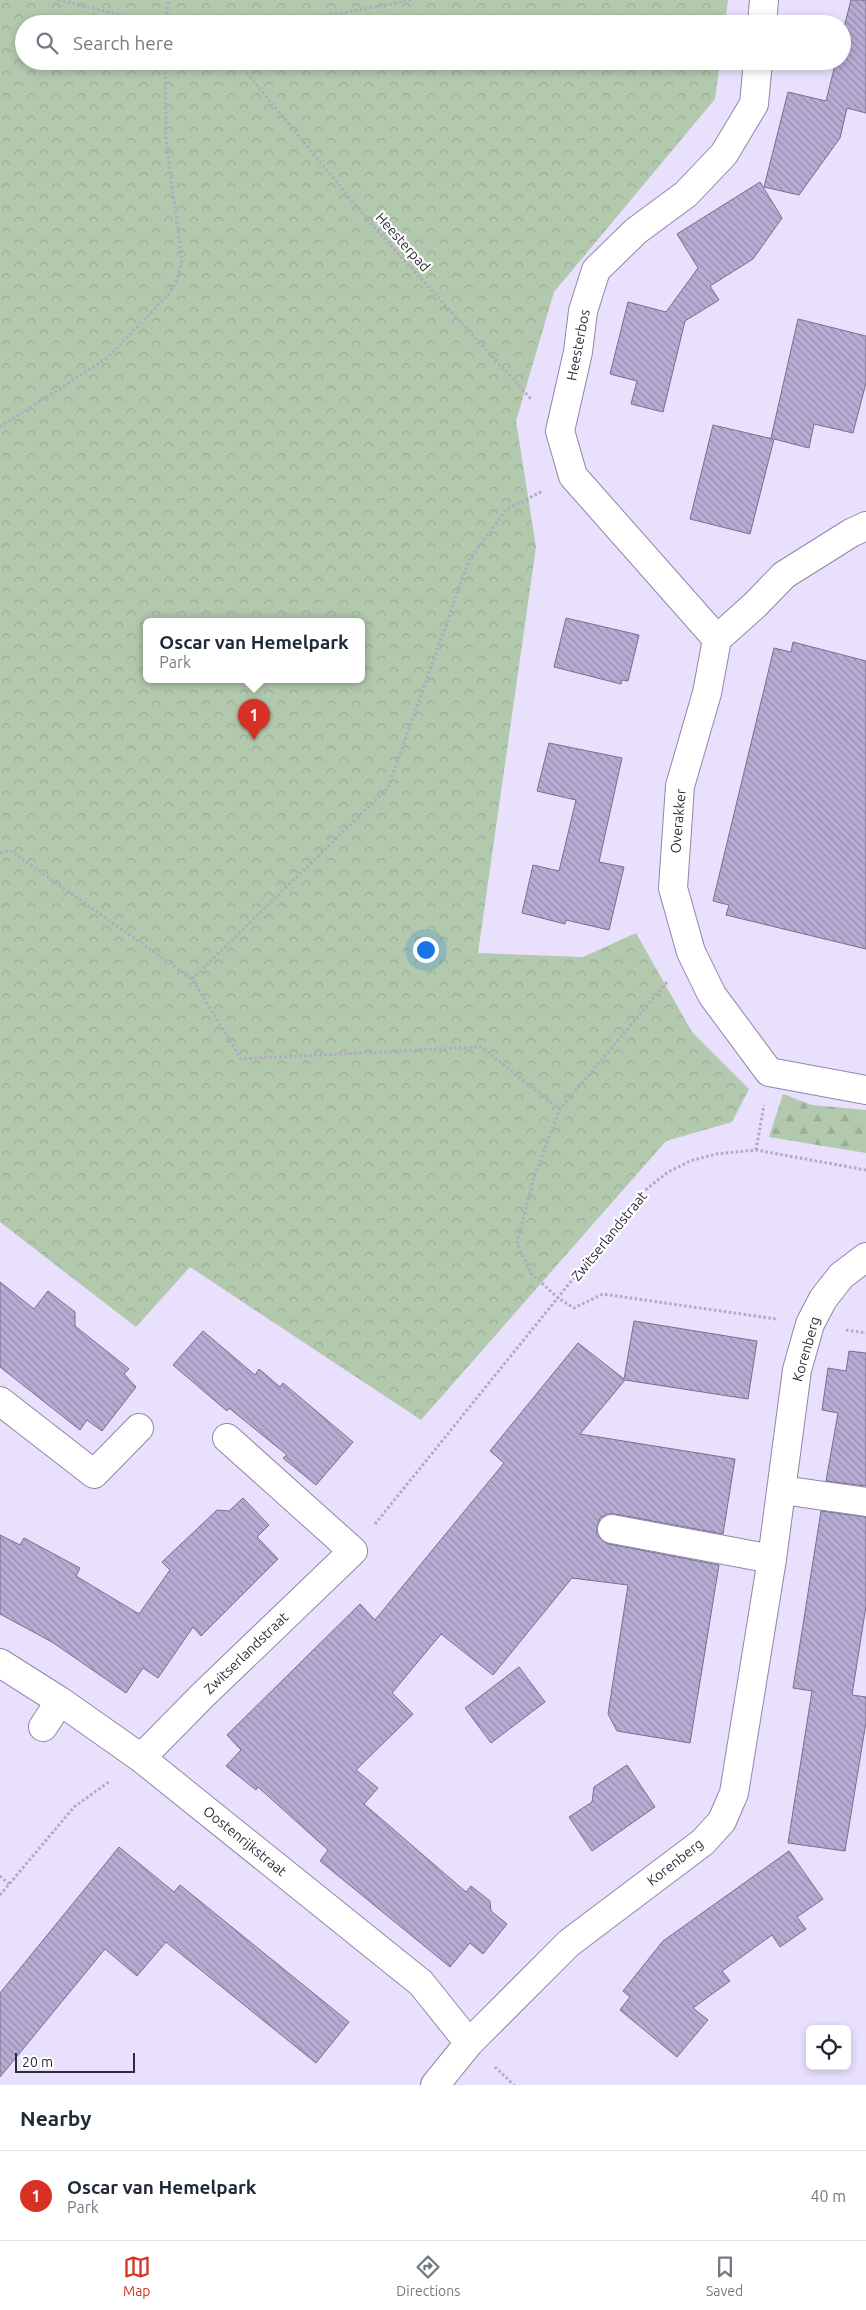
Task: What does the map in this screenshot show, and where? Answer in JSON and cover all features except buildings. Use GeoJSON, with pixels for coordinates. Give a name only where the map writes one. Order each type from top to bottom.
{"type":"FeatureCollection","features":[{"type":"Feature","properties":{"kind":"street"},"geometry":{"type":"LineString","coordinates":[[763,15],[764,0]]}},
{"type":"Feature","properties":{"kind":"street","name":"Heesterbos"},"geometry":{"type":"LineString","coordinates":[[716,639],[573,476],[560,431],[578,352],[583,311],[596,270],[636,231],[686,194],[724,154],[754,104],[757,70]]}},
{"type":"Feature","properties":{"kind":"street"},"geometry":{"type":"LineString","coordinates":[[716,639],[755,605],[784,575],[851,533],[866,526]]}},
{"type":"Feature","properties":{"kind":"street","name":"Overakker"},"geometry":{"type":"LineString","coordinates":[[716,639],[707,693],[680,786],[673,888],[691,952],[712,995],[769,1072]]}},
{"type":"Feature","properties":{"kind":"street"},"geometry":{"type":"LineString","coordinates":[[769,1072],[866,1090]]}},
{"type":"Feature","properties":{"kind":"street","name":"Korenberg"},"geometry":{"type":"LineString","coordinates":[[435,2085],[469,2043],[569,1943],[703,1842],[722,1821],[734,1793],[772,1560],[797,1370],[810,1324],[822,1299],[841,1276],[866,1257]]}},
{"type":"Feature","properties":{"kind":"street"},"geometry":{"type":"LineString","coordinates":[[0,1402],[94,1474],[139,1428]]}},
{"type":"Feature","properties":{"kind":"street"},"geometry":{"type":"LineString","coordinates":[[227,1438],[353,1551]]}},
{"type":"Feature","properties":{"kind":"street"},"geometry":{"type":"LineString","coordinates":[[782,1490],[866,1502]]}},
{"type":"Feature","properties":{"kind":"street"},"geometry":{"type":"LineString","coordinates":[[612,1529],[772,1560]]}},
{"type":"Feature","properties":{"kind":"street","name":"Zwitserlandstraat"},"geometry":{"type":"LineString","coordinates":[[142,1758],[203,1694],[353,1551]]}},
{"type":"Feature","properties":{"kind":"street","name":"Oostenrijkstraat"},"geometry":{"type":"LineString","coordinates":[[0,1663],[60,1701],[142,1758],[421,1983],[469,2043]]}},
{"type":"Feature","properties":{"kind":"street"},"geometry":{"type":"LineString","coordinates":[[43,1727],[60,1701]]}},
{"type":"Feature","properties":{"kind":"path"},"geometry":{"type":"LineString","coordinates":[[58,0],[123,15]]}},
{"type":"Feature","properties":{"kind":"path"},"geometry":{"type":"LineString","coordinates":[[165,15],[169,0]]}},
{"type":"Feature","properties":{"kind":"path"},"geometry":{"type":"LineString","coordinates":[[331,15],[412,0]]}},
{"type":"Feature","properties":{"kind":"path"},"geometry":{"type":"LineString","coordinates":[[0,427],[107,358],[168,295],[177,280],[182,261],[166,139],[164,70]]}},
{"type":"Feature","properties":{"kind":"path","name":"Heesterpad"},"geometry":{"type":"LineString","coordinates":[[244,70],[372,225],[560,431]]}},
{"type":"Feature","properties":{"kind":"path"},"geometry":{"type":"LineString","coordinates":[[192,979],[388,788],[469,560],[507,509],[573,476]]}},
{"type":"Feature","properties":{"kind":"path"},"geometry":{"type":"LineString","coordinates":[[0,853],[10,852],[192,979],[241,1059],[481,1047],[560,1109]]}},
{"type":"Feature","properties":{"kind":"path"},"geometry":{"type":"LineString","coordinates":[[558,1298],[531,1273],[516,1243],[534,1177],[560,1109],[691,952]]}},
{"type":"Feature","properties":{"kind":"path"},"geometry":{"type":"LineString","coordinates":[[756,1150],[769,1072]]}},
{"type":"Feature","properties":{"kind":"path","name":"Zwitserlandstraat"},"geometry":{"type":"LineString","coordinates":[[353,1551],[644,1190],[668,1172],[690,1161],[716,1154],[756,1150],[866,1170]]}},
{"type":"Feature","properties":{"kind":"path","name":"Zwitserlandstraat"},"geometry":{"type":"LineString","coordinates":[[558,1298],[574,1308],[603,1294],[810,1324]]}},
{"type":"Feature","properties":{"kind":"path"},"geometry":{"type":"LineString","coordinates":[[0,1895],[74,1807],[142,1758]]}},
{"type":"Feature","properties":{"kind":"path"},"geometry":{"type":"LineString","coordinates":[[0,1876],[9,1884]]}},
{"type":"Feature","properties":{"kind":"green space"},"geometry":{"type":"Polygon","coordinates":[[[0,0],[728,0],[726,15],[15,15],[15,70],[719,70],[715,99],[554,292],[516,421],[536,547],[478,953],[583,957],[636,933],[692,1032],[749,1089],[732,1122],[666,1141],[421,1420],[190,1267],[136,1327],[0,1222],[0,0]]]}},
{"type":"Feature","properties":{"kind":"green space"},"geometry":{"type":"Polygon","coordinates":[[[783,1094],[812,1105],[866,1110],[866,1153],[769,1137],[783,1094]]]}},
{"type":"Feature","properties":{"kind":"place","name":"Oscar van Hemelpark"},"geometry":{"type":"Point","coordinates":[254,740]}}]}
